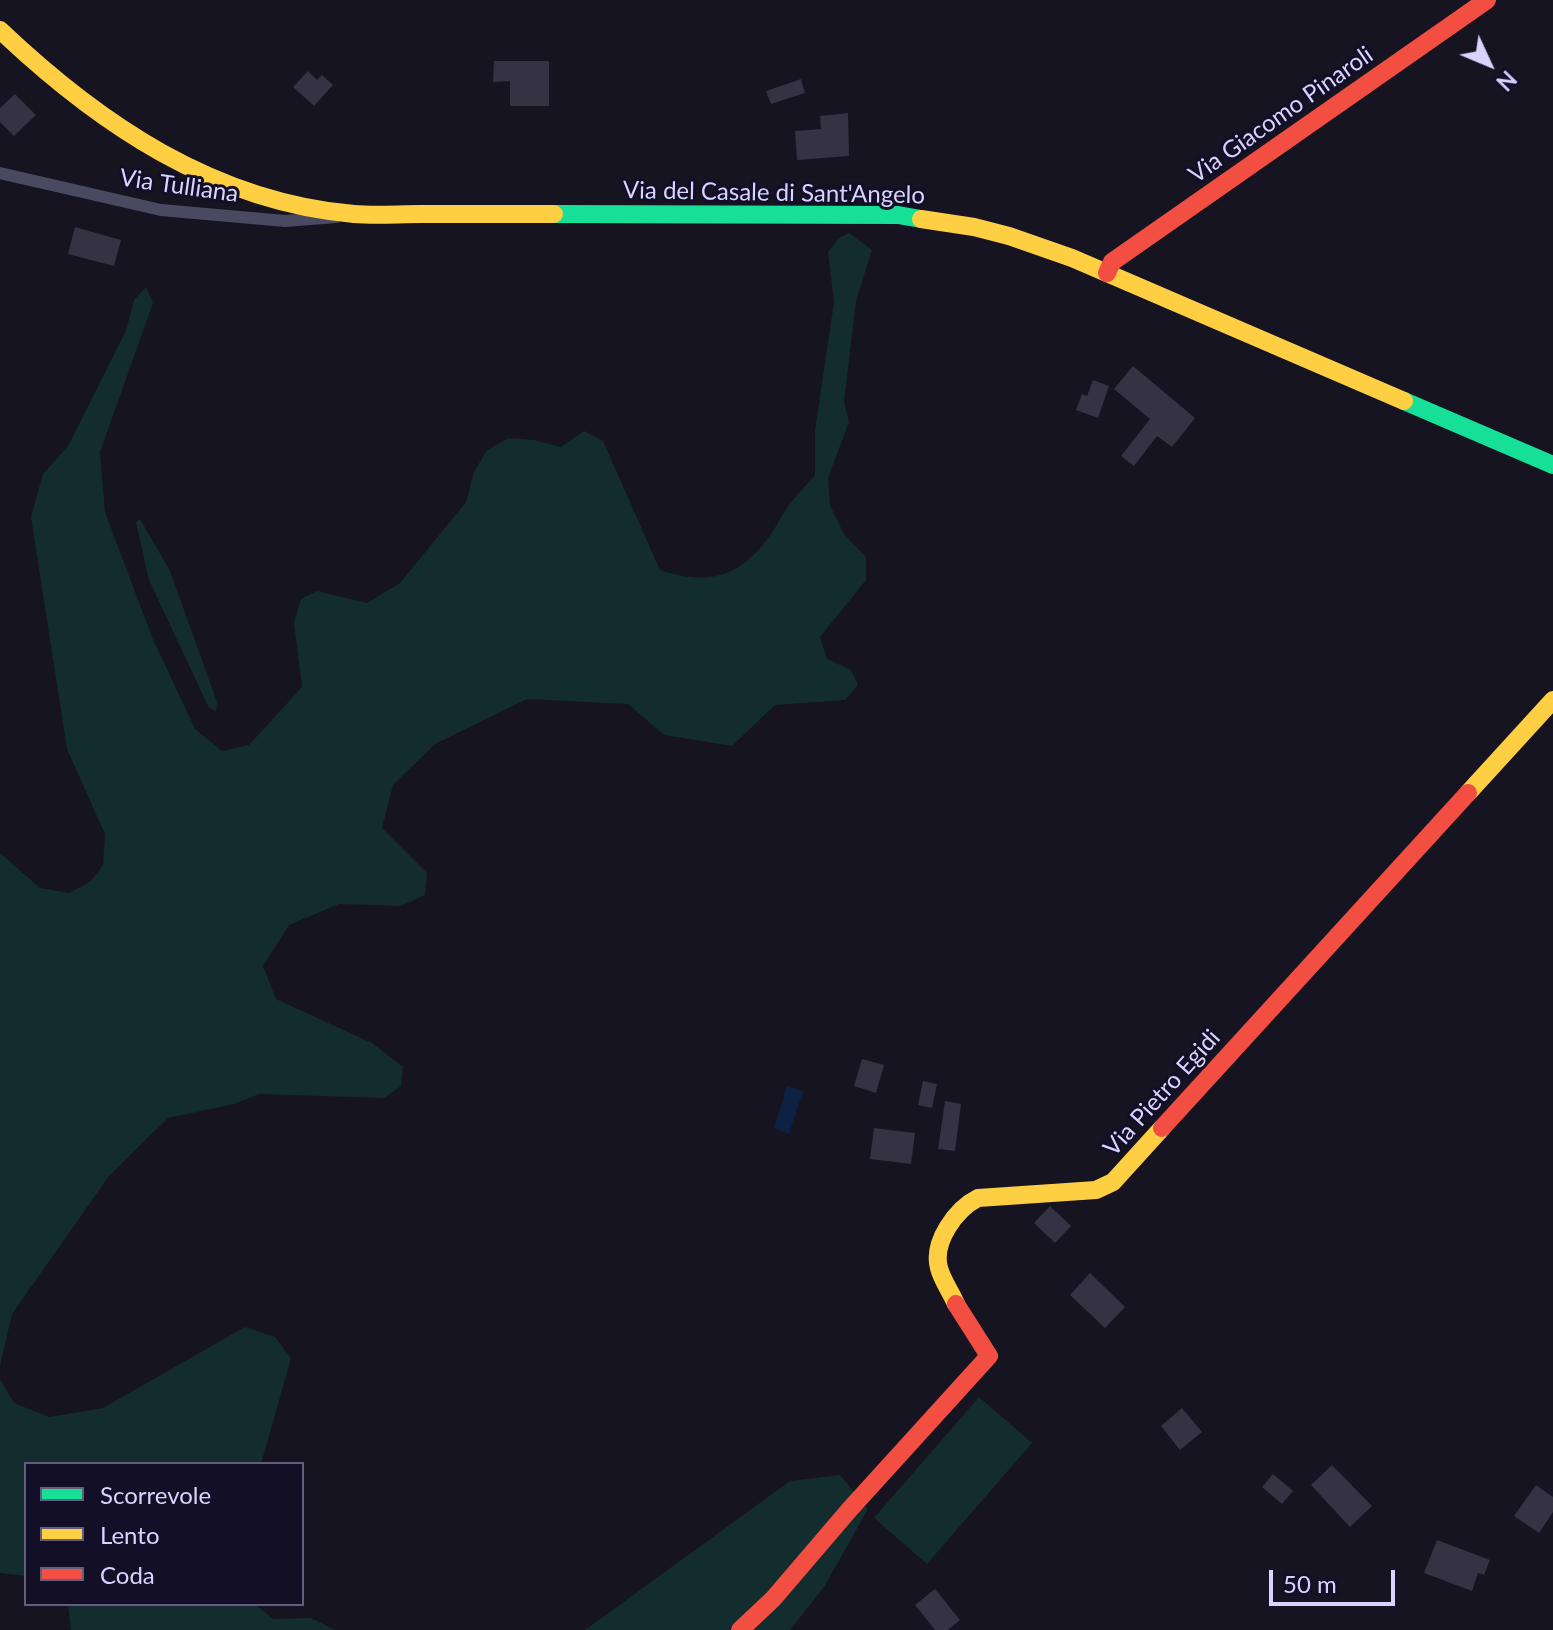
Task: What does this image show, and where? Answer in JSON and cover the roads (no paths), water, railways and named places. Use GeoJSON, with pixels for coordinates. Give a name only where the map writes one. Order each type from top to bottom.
{"type":"FeatureCollection","features":[{"type":"Feature","properties":{"kind":"street","name":"Via Giacomo Pinaroli"},"geometry":{"type":"LineString","coordinates":[[1107,273],[1112,262],[1487,0]]}},
{"type":"Feature","properties":{"kind":"street","name":"Via del Casale di Sant'Angelo"},"geometry":{"type":"LineString","coordinates":[[0,30],[86,106],[117,129],[214,182],[285,205],[355,214],[898,215],[946,220],[1009,236],[1107,273],[1553,465]]}},
{"type":"Feature","properties":{"kind":"street","name":"Via Tulliana"},"geometry":{"type":"LineString","coordinates":[[0,173],[161,210],[299,221],[355,214]]}},
{"type":"Feature","properties":{"kind":"street","name":"Via Pietro Egidi"},"geometry":{"type":"LineString","coordinates":[[740,1630],[773,1599],[989,1356],[962,1315],[938,1266],[942,1240],[960,1208],[978,1198],[1096,1190],[1113,1182],[1553,700]]}},
{"type":"Feature","properties":{"kind":"water"},"geometry":{"type":"Polygon","coordinates":[[[787,1086],[803,1091],[789,1134],[774,1128],[787,1086]]]}}]}
